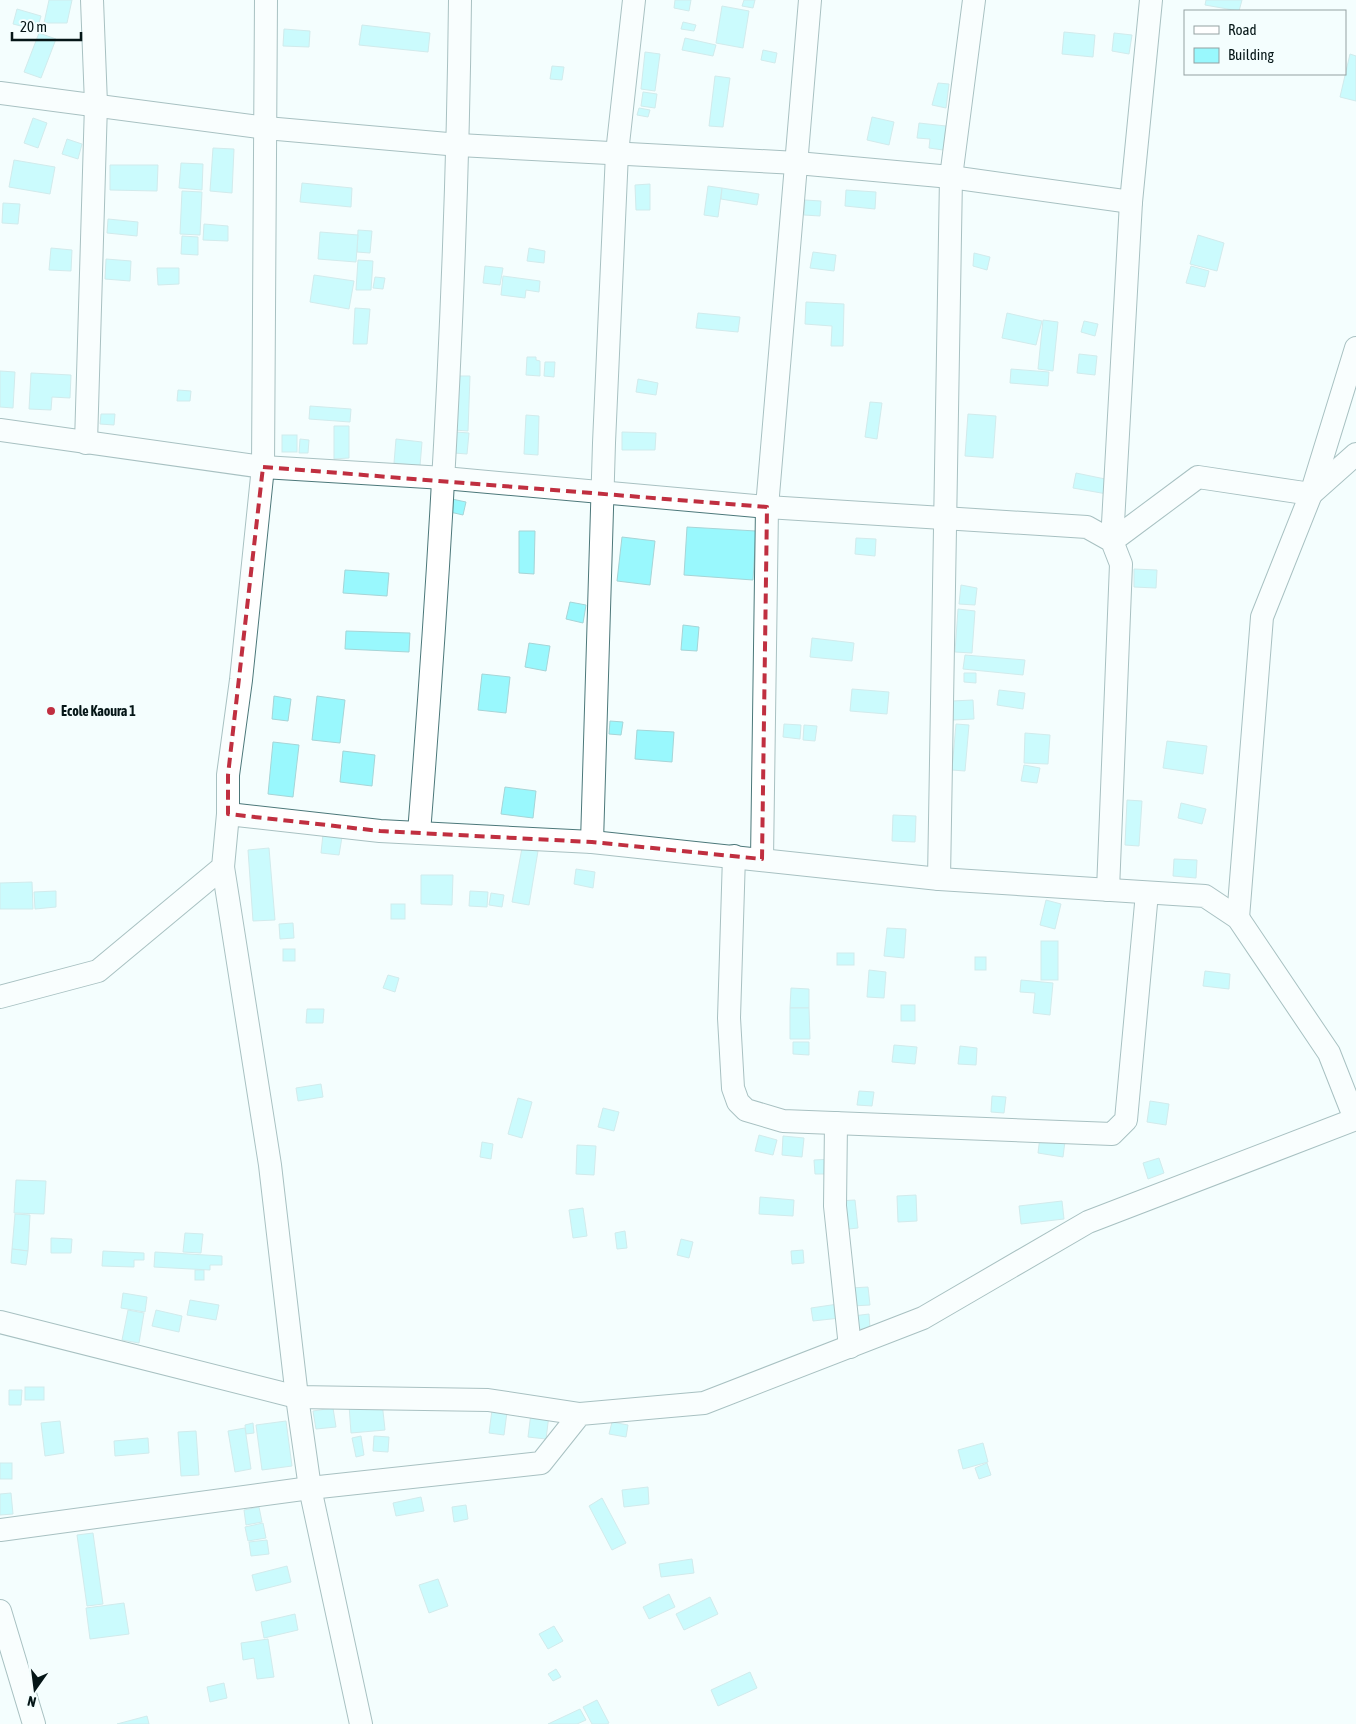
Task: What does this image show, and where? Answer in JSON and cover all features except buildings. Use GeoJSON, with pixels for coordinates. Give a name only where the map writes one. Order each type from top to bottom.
{"type":"FeatureCollection","features":[{"type":"Feature","properties":{"kind":"street"},"geometry":{"type":"LineString","coordinates":[[86,443],[96,104],[92,0]]}},
{"type":"Feature","properties":{"kind":"street"},"geometry":{"type":"LineString","coordinates":[[266,0],[263,467],[242,670],[228,775],[228,814],[223,867],[270,1165],[297,1397],[310,1488],[361,1724]]}},
{"type":"Feature","properties":{"kind":"street"},"geometry":{"type":"LineString","coordinates":[[419,833],[444,478],[459,145],[460,0]]}},
{"type":"Feature","properties":{"kind":"street"},"geometry":{"type":"LineString","coordinates":[[592,842],[603,494],[617,153],[634,0]]}},
{"type":"Feature","properties":{"kind":"street"},"geometry":{"type":"LineString","coordinates":[[762,859],[767,507],[810,0]]}},
{"type":"Feature","properties":{"kind":"street"},"geometry":{"type":"LineString","coordinates":[[939,879],[951,177],[974,0]]}},
{"type":"Feature","properties":{"kind":"street"},"geometry":{"type":"LineString","coordinates":[[1108,890],[1121,564],[1112,541],[1131,202],[1151,0]]}},
{"type":"Feature","properties":{"kind":"street"},"geometry":{"type":"LineString","coordinates":[[0,93],[96,104],[266,128],[459,145],[797,163],[951,177],[1131,202]]}},
{"type":"Feature","properties":{"kind":"street"},"geometry":{"type":"LineString","coordinates":[[1238,918],[1262,617],[1311,494],[1356,348]]}},
{"type":"Feature","properties":{"kind":"street"},"geometry":{"type":"LineString","coordinates":[[0,430],[263,467],[444,478],[603,494],[767,507],[1086,527],[1112,541]]}},
{"type":"Feature","properties":{"kind":"street"},"geometry":{"type":"LineString","coordinates":[[1311,494],[1356,454]]}},
{"type":"Feature","properties":{"kind":"street"},"geometry":{"type":"LineString","coordinates":[[1112,541],[1198,477],[1311,494]]}},
{"type":"Feature","properties":{"kind":"street"},"geometry":{"type":"LineString","coordinates":[[0,1322],[297,1397],[488,1400],[580,1414],[704,1403],[923,1318],[1088,1222],[1355,1119],[1329,1053],[1238,918],[1205,896],[939,879],[592,842],[419,833],[228,814]]}},
{"type":"Feature","properties":{"kind":"street"},"geometry":{"type":"LineString","coordinates":[[734,856],[729,1018],[733,1088],[738,1102],[746,1110],[783,1121],[1112,1134],[1117,1131],[1126,1120],[1147,893]]}},
{"type":"Feature","properties":{"kind":"street"},"geometry":{"type":"LineString","coordinates":[[0,997],[98,971],[223,867]]}},
{"type":"Feature","properties":{"kind":"street"},"geometry":{"type":"LineString","coordinates":[[836,1123],[834,1206],[850,1347]]}},
{"type":"Feature","properties":{"kind":"street"},"geometry":{"type":"LineString","coordinates":[[0,1530],[310,1488],[541,1463],[580,1414]]}},
{"type":"Feature","properties":{"kind":"street"},"geometry":{"type":"LineString","coordinates":[[0,1611],[34,1724]]}},
{"type":"Feature","properties":{"kind":"highlighted area"},"geometry":{"type":"Polygon","coordinates":[[[263,467],[767,507],[762,859],[592,842],[380,831],[228,814],[228,775],[263,467]]]}},
{"type":"Feature","properties":{"kind":"place","name":"Ecole Kaoura 1"},"geometry":{"type":"Point","coordinates":[51,711]}}]}
